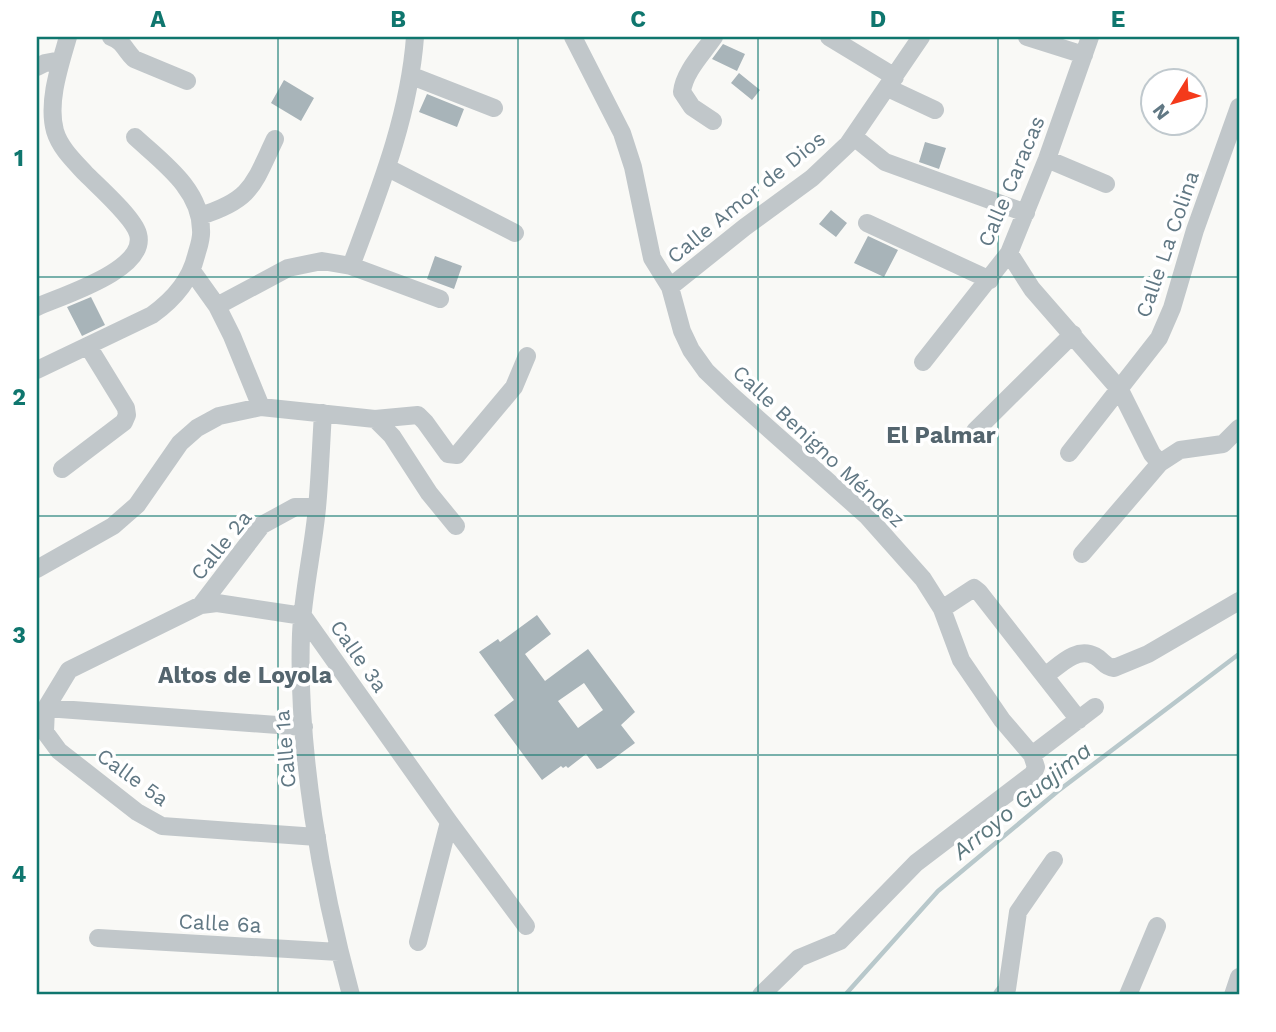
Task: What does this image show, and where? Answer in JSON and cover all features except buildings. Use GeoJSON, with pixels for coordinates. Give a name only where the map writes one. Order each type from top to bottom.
{"type":"FeatureCollection","features":[{"type":"Feature","properties":{"kind":"street"},"geometry":{"type":"LineString","coordinates":[[37,307],[113,274],[130,261],[138,245],[138,234],[130,220],[65,151],[55,130],[53,102],[68,37]]}},
{"type":"Feature","properties":{"kind":"street"},"geometry":{"type":"LineString","coordinates":[[111,37],[125,46],[127,53],[134,58],[187,81]]}},
{"type":"Feature","properties":{"kind":"street"},"geometry":{"type":"LineString","coordinates":[[351,266],[388,168],[412,76],[415,37]]}},
{"type":"Feature","properties":{"kind":"street","name":"Calle Benigno Méndez"},"geometry":{"type":"LineString","coordinates":[[573,37],[622,133],[633,167],[652,257],[670,287],[682,331],[691,350],[706,371],[867,516],[923,579],[942,609],[961,660],[988,701],[1032,755]]}},
{"type":"Feature","properties":{"kind":"street"},"geometry":{"type":"LineString","coordinates":[[713,121],[692,107],[682,92],[682,85],[714,37]]}},
{"type":"Feature","properties":{"kind":"street"},"geometry":{"type":"LineString","coordinates":[[829,37],[935,110]]}},
{"type":"Feature","properties":{"kind":"street","name":"Calle Amor de Dios"},"geometry":{"type":"LineString","coordinates":[[670,287],[812,178],[854,137],[921,37]]}},
{"type":"Feature","properties":{"kind":"street"},"geometry":{"type":"LineString","coordinates":[[1027,37],[1084,55]]}},
{"type":"Feature","properties":{"kind":"street","name":"Calle Caracas"},"geometry":{"type":"LineString","coordinates":[[923,362],[1009,253],[1090,37]]}},
{"type":"Feature","properties":{"kind":"street"},"geometry":{"type":"LineString","coordinates":[[37,67],[61,60]]}},
{"type":"Feature","properties":{"kind":"street"},"geometry":{"type":"LineString","coordinates":[[412,76],[494,108]]}},
{"type":"Feature","properties":{"kind":"street","name":"Calle La Colina"},"geometry":{"type":"LineString","coordinates":[[1069,453],[1159,338],[1172,308],[1195,230],[1239,107]]}},
{"type":"Feature","properties":{"kind":"street"},"geometry":{"type":"LineString","coordinates":[[37,370],[142,320],[167,305],[192,271],[202,233],[200,216],[193,198],[178,177],[135,136]]}},
{"type":"Feature","properties":{"kind":"street"},"geometry":{"type":"LineString","coordinates":[[854,137],[885,162],[1026,213]]}},
{"type":"Feature","properties":{"kind":"street"},"geometry":{"type":"LineString","coordinates":[[200,216],[225,208],[252,187],[275,139]]}},
{"type":"Feature","properties":{"kind":"street"},"geometry":{"type":"LineString","coordinates":[[1046,159],[1106,184]]}},
{"type":"Feature","properties":{"kind":"street"},"geometry":{"type":"LineString","coordinates":[[388,168],[515,233]]}},
{"type":"Feature","properties":{"kind":"street"},"geometry":{"type":"LineString","coordinates":[[867,223],[990,279]]}},
{"type":"Feature","properties":{"kind":"street"},"geometry":{"type":"LineString","coordinates":[[1009,253],[1032,289],[1120,390],[1152,454],[1160,463]]}},
{"type":"Feature","properties":{"kind":"street"},"geometry":{"type":"LineString","coordinates":[[217,306],[288,268],[322,261],[351,266],[440,299]]}},
{"type":"Feature","properties":{"kind":"street"},"geometry":{"type":"LineString","coordinates":[[192,271],[217,306],[232,335],[261,407]]}},
{"type":"Feature","properties":{"kind":"street"},"geometry":{"type":"LineString","coordinates":[[975,431],[1073,334]]}},
{"type":"Feature","properties":{"kind":"street"},"geometry":{"type":"LineString","coordinates":[[62,469],[124,422],[127,415],[88,346]]}},
{"type":"Feature","properties":{"kind":"street"},"geometry":{"type":"LineString","coordinates":[[37,569],[113,526],[137,505],[180,443],[197,428],[219,416],[261,407],[375,419],[418,415],[447,454],[457,455],[514,387],[527,356]]}},
{"type":"Feature","properties":{"kind":"street","name":"Calle 1a"},"geometry":{"type":"LineString","coordinates":[[323,413],[317,507],[301,633],[304,727],[317,837],[339,952],[351,995]]}},
{"type":"Feature","properties":{"kind":"street"},"geometry":{"type":"LineString","coordinates":[[375,419],[392,436],[429,493],[456,526]]}},
{"type":"Feature","properties":{"kind":"street"},"geometry":{"type":"LineString","coordinates":[[1082,554],[1160,463],[1180,450],[1223,444],[1239,428]]}},
{"type":"Feature","properties":{"kind":"street","name":"Calle 2a"},"geometry":{"type":"LineString","coordinates":[[201,606],[262,525],[295,507],[317,507]]}},
{"type":"Feature","properties":{"kind":"street"},"geometry":{"type":"LineString","coordinates":[[942,609],[974,588],[979,592],[1079,720]]}},
{"type":"Feature","properties":{"kind":"street"},"geometry":{"type":"LineString","coordinates":[[1045,676],[1072,656],[1083,653],[1095,656],[1108,668],[1114,668],[1148,654],[1239,601]]}},
{"type":"Feature","properties":{"kind":"street","name":"Calle 3a"},"geometry":{"type":"LineString","coordinates":[[46,708],[69,670],[201,606],[217,603],[303,616],[449,822],[527,926]]}},
{"type":"Feature","properties":{"kind":"street"},"geometry":{"type":"LineString","coordinates":[[761,995],[799,958],[840,941],[916,863],[1033,775],[1036,767],[1032,755],[1095,707]]}},
{"type":"Feature","properties":{"kind":"street"},"geometry":{"type":"LineString","coordinates":[[46,708],[304,727]]}},
{"type":"Feature","properties":{"kind":"street","name":"Calle 5a"},"geometry":{"type":"LineString","coordinates":[[46,708],[45,732],[59,751],[137,812],[162,826],[317,837]]}},
{"type":"Feature","properties":{"kind":"street"},"geometry":{"type":"LineString","coordinates":[[418,942],[449,822]]}},
{"type":"Feature","properties":{"kind":"street"},"geometry":{"type":"LineString","coordinates":[[1002,995],[1007,989],[1018,912],[1054,860]]}},
{"type":"Feature","properties":{"kind":"street"},"geometry":{"type":"LineString","coordinates":[[1128,995],[1157,926]]}},
{"type":"Feature","properties":{"kind":"street","name":"Calle 6a"},"geometry":{"type":"LineString","coordinates":[[98,938],[339,952]]}},
{"type":"Feature","properties":{"kind":"street"},"geometry":{"type":"LineString","coordinates":[[1233,995],[1239,977]]}},
{"type":"Feature","properties":{"kind":"waterway","name":"Arroyo Guajima"},"geometry":{"type":"LineString","coordinates":[[845,995],[938,891],[1058,791],[1239,654]]}},
{"type":"Feature","properties":{"kind":"district","name":"El Palmar"},"geometry":{"type":"Point","coordinates":[941,435]}},
{"type":"Feature","properties":{"kind":"district","name":"Altos de Loyola"},"geometry":{"type":"Point","coordinates":[245,675]}}]}
